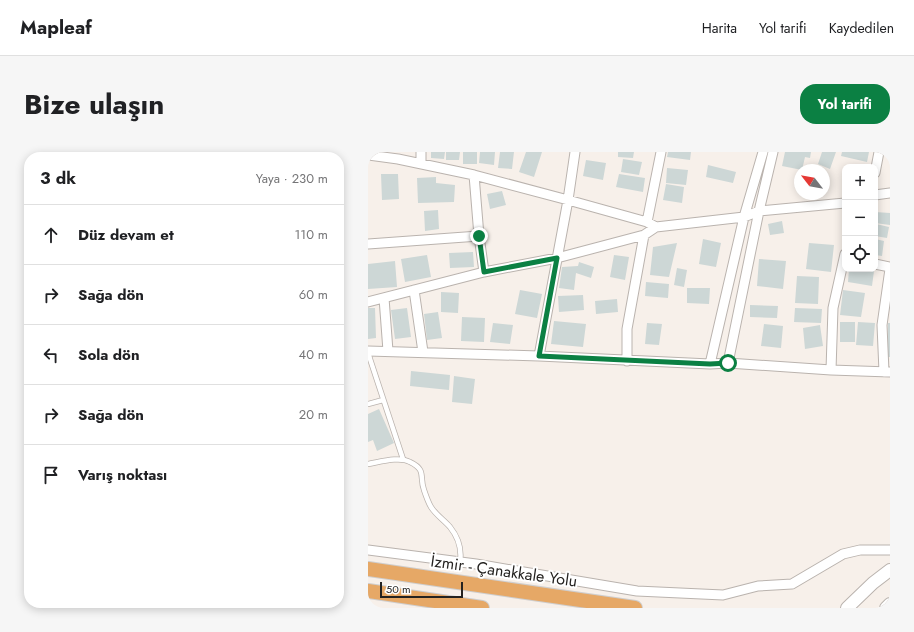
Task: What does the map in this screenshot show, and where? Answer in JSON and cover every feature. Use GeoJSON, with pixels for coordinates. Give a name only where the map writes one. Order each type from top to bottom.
{"type":"FeatureCollection","features":[{"type":"Feature","properties":{"kind":"highway","name":"İzmir - Çanakkale Yolu"},"geometry":{"type":"LineString","coordinates":[[368,569],[635,608]]}},
{"type":"Feature","properties":{"kind":"highway"},"geometry":{"type":"LineString","coordinates":[[368,591],[482,608]]}},
{"type":"Feature","properties":{"kind":"main road"},"geometry":{"type":"LineString","coordinates":[[838,608],[846,604],[890,570]]}},
{"type":"Feature","properties":{"kind":"main road"},"geometry":{"type":"LineString","coordinates":[[847,608],[873,583]]}},
{"type":"Feature","properties":{"kind":"main road"},"geometry":{"type":"LineString","coordinates":[[886,608],[890,604]]}},
{"type":"Feature","properties":{"kind":"street"},"geometry":{"type":"LineString","coordinates":[[421,152],[421,164]]}},
{"type":"Feature","properties":{"kind":"street"},"geometry":{"type":"LineString","coordinates":[[539,356],[568,200],[575,152]]}},
{"type":"Feature","properties":{"kind":"street"},"geometry":{"type":"LineString","coordinates":[[646,222],[661,152]]}},
{"type":"Feature","properties":{"kind":"street"},"geometry":{"type":"LineString","coordinates":[[710,364],[744,217],[762,152]]}},
{"type":"Feature","properties":{"kind":"street"},"geometry":{"type":"LineString","coordinates":[[728,363],[759,211],[773,152]]}},
{"type":"Feature","properties":{"kind":"street"},"geometry":{"type":"LineString","coordinates":[[877,164],[880,152]]}},
{"type":"Feature","properties":{"kind":"street"},"geometry":{"type":"LineString","coordinates":[[368,155],[398,155],[421,164],[474,175],[568,200],[646,222],[656,227]]}},
{"type":"Feature","properties":{"kind":"street"},"geometry":{"type":"LineString","coordinates":[[474,175],[479,236],[484,272]]}},
{"type":"Feature","properties":{"kind":"street"},"geometry":{"type":"LineString","coordinates":[[878,195],[890,193]]}},
{"type":"Feature","properties":{"kind":"street"},"geometry":{"type":"LineString","coordinates":[[368,302],[484,272],[557,258],[644,235],[656,227],[744,217],[759,211],[842,203]]}},
{"type":"Feature","properties":{"kind":"street"},"geometry":{"type":"LineString","coordinates":[[627,360],[627,329],[644,235]]}},
{"type":"Feature","properties":{"kind":"street"},"geometry":{"type":"LineString","coordinates":[[368,244],[479,236]]}},
{"type":"Feature","properties":{"kind":"street"},"geometry":{"type":"LineString","coordinates":[[368,351],[539,356],[710,364],[728,363],[887,372],[882,325],[890,268],[878,265]]}},
{"type":"Feature","properties":{"kind":"street"},"geometry":{"type":"LineString","coordinates":[[831,370],[833,308],[842,270]]}},
{"type":"Feature","properties":{"kind":"street"},"geometry":{"type":"LineString","coordinates":[[414,290],[423,352]]}},
{"type":"Feature","properties":{"kind":"street"},"geometry":{"type":"LineString","coordinates":[[384,298],[388,351]]}},
{"type":"Feature","properties":{"kind":"street"},"geometry":{"type":"LineString","coordinates":[[368,550],[460,562],[637,591],[723,595],[758,586],[792,584],[843,554],[860,550],[890,550]]}},
{"type":"Feature","properties":{"kind":"lane"},"geometry":{"type":"LineString","coordinates":[[368,351],[403,459]]}},
{"type":"Feature","properties":{"kind":"lane"},"geometry":{"type":"LineString","coordinates":[[368,404],[383,400]]}},
{"type":"Feature","properties":{"kind":"lane"},"geometry":{"type":"LineString","coordinates":[[368,464],[403,459],[418,467],[422,472],[423,488],[432,507],[440,518],[451,528],[458,540],[461,554],[460,562]]}},
{"type":"Feature","properties":{"kind":"building"},"geometry":{"type":"Polygon","coordinates":[[[431,152],[445,152],[444,159],[431,158],[431,152]]]}},
{"type":"Feature","properties":{"kind":"building"},"geometry":{"type":"Polygon","coordinates":[[[446,152],[460,152],[459,160],[446,160],[446,152]]]}},
{"type":"Feature","properties":{"kind":"building"},"geometry":{"type":"Polygon","coordinates":[[[463,152],[477,152],[477,164],[463,164],[463,152]]]}},
{"type":"Feature","properties":{"kind":"building"},"geometry":{"type":"Polygon","coordinates":[[[480,152],[495,152],[494,165],[479,163],[480,152]]]}},
{"type":"Feature","properties":{"kind":"building"},"geometry":{"type":"Polygon","coordinates":[[[500,152],[514,152],[512,169],[498,168],[500,152]]]}},
{"type":"Feature","properties":{"kind":"building"},"geometry":{"type":"Polygon","coordinates":[[[526,152],[542,152],[534,177],[519,172],[526,152]]]}},
{"type":"Feature","properties":{"kind":"building"},"geometry":{"type":"Polygon","coordinates":[[[618,152],[634,152],[633,158],[618,157],[618,152]]]}},
{"type":"Feature","properties":{"kind":"building"},"geometry":{"type":"Polygon","coordinates":[[[668,152],[691,152],[690,160],[667,157],[668,152]]]}},
{"type":"Feature","properties":{"kind":"building"},"geometry":{"type":"Polygon","coordinates":[[[785,152],[811,152],[810,158],[805,157],[803,164],[794,164],[794,168],[782,166],[785,152]]]}},
{"type":"Feature","properties":{"kind":"building"},"geometry":{"type":"Polygon","coordinates":[[[822,152],[836,152],[830,169],[830,164],[818,164],[822,152]]]}},
{"type":"Feature","properties":{"kind":"building"},"geometry":{"type":"Polygon","coordinates":[[[842,152],[869,152],[867,162],[841,156],[842,152]]]}},
{"type":"Feature","properties":{"kind":"building"},"geometry":{"type":"Polygon","coordinates":[[[623,159],[642,162],[639,175],[621,172],[623,159]]]}},
{"type":"Feature","properties":{"kind":"building"},"geometry":{"type":"Polygon","coordinates":[[[586,160],[606,163],[603,180],[583,176],[586,160]]]}},
{"type":"Feature","properties":{"kind":"building"},"geometry":{"type":"Polygon","coordinates":[[[708,165],[736,172],[733,183],[706,177],[708,165]]]}},
{"type":"Feature","properties":{"kind":"building"},"geometry":{"type":"Polygon","coordinates":[[[667,168],[688,170],[686,185],[666,183],[667,168]]]}},
{"type":"Feature","properties":{"kind":"building"},"geometry":{"type":"Polygon","coordinates":[[[381,174],[398,174],[399,199],[382,200],[381,174]]]}},
{"type":"Feature","properties":{"kind":"building"},"geometry":{"type":"Polygon","coordinates":[[[619,174],[645,178],[643,192],[616,187],[619,174]]]}},
{"type":"Feature","properties":{"kind":"building"},"geometry":{"type":"Polygon","coordinates":[[[436,177],[436,183],[455,185],[454,202],[418,203],[417,178],[436,177]]]}},
{"type":"Feature","properties":{"kind":"building"},"geometry":{"type":"Polygon","coordinates":[[[666,184],[684,187],[682,203],[663,200],[666,184]]]}},
{"type":"Feature","properties":{"kind":"building"},"geometry":{"type":"Polygon","coordinates":[[[502,191],[506,205],[490,209],[487,194],[502,191]]]}},
{"type":"Feature","properties":{"kind":"building"},"geometry":{"type":"Polygon","coordinates":[[[438,210],[439,229],[425,231],[424,211],[438,210]]]}},
{"type":"Feature","properties":{"kind":"building"},"geometry":{"type":"Polygon","coordinates":[[[878,212],[890,213],[890,225],[878,223],[878,212]]]}},
{"type":"Feature","properties":{"kind":"building"},"geometry":{"type":"Polygon","coordinates":[[[782,221],[784,233],[770,235],[768,224],[782,221]]]}},
{"type":"Feature","properties":{"kind":"building"},"geometry":{"type":"Polygon","coordinates":[[[878,224],[889,227],[887,238],[878,236],[878,224]]]}},
{"type":"Feature","properties":{"kind":"building"},"geometry":{"type":"Polygon","coordinates":[[[703,239],[721,243],[716,267],[699,264],[703,239]]]}},
{"type":"Feature","properties":{"kind":"building"},"geometry":{"type":"Polygon","coordinates":[[[878,240],[884,241],[882,256],[878,255],[878,240]]]}},
{"type":"Feature","properties":{"kind":"building"},"geometry":{"type":"Polygon","coordinates":[[[677,243],[669,277],[650,275],[653,247],[677,243]]]}},
{"type":"Feature","properties":{"kind":"building"},"geometry":{"type":"Polygon","coordinates":[[[809,243],[834,245],[831,272],[806,269],[809,243]]]}},
{"type":"Feature","properties":{"kind":"building"},"geometry":{"type":"Polygon","coordinates":[[[473,252],[474,267],[450,268],[449,253],[473,252]]]}},
{"type":"Feature","properties":{"kind":"building"},"geometry":{"type":"Polygon","coordinates":[[[427,255],[431,277],[405,282],[401,259],[427,255]]]}},
{"type":"Feature","properties":{"kind":"building"},"geometry":{"type":"Polygon","coordinates":[[[614,255],[629,257],[625,280],[610,277],[614,255]]]}},
{"type":"Feature","properties":{"kind":"building"},"geometry":{"type":"Polygon","coordinates":[[[759,259],[786,261],[783,289],[757,286],[759,259]]]}},
{"type":"Feature","properties":{"kind":"building"},"geometry":{"type":"Polygon","coordinates":[[[395,261],[397,287],[368,289],[368,264],[395,261]]]}},
{"type":"Feature","properties":{"kind":"building"},"geometry":{"type":"Polygon","coordinates":[[[579,262],[594,267],[591,278],[576,273],[574,290],[559,288],[562,267],[578,266],[579,262]]]}},
{"type":"Feature","properties":{"kind":"building"},"geometry":{"type":"Polygon","coordinates":[[[677,268],[687,270],[684,287],[674,285],[677,268]]]}},
{"type":"Feature","properties":{"kind":"building"},"geometry":{"type":"Polygon","coordinates":[[[849,272],[874,272],[872,286],[848,282],[849,272]]]}},
{"type":"Feature","properties":{"kind":"building"},"geometry":{"type":"Polygon","coordinates":[[[797,276],[819,277],[818,304],[795,303],[797,276]]]}},
{"type":"Feature","properties":{"kind":"building"},"geometry":{"type":"Polygon","coordinates":[[[646,282],[669,284],[668,298],[645,296],[646,282]]]}},
{"type":"Feature","properties":{"kind":"building"},"geometry":{"type":"Polygon","coordinates":[[[687,288],[710,288],[709,304],[687,303],[687,288]]]}},
{"type":"Feature","properties":{"kind":"building"},"geometry":{"type":"Polygon","coordinates":[[[520,290],[542,294],[537,318],[515,314],[520,290]]]}},
{"type":"Feature","properties":{"kind":"building"},"geometry":{"type":"Polygon","coordinates":[[[843,290],[865,293],[861,317],[840,315],[843,290]]]}},
{"type":"Feature","properties":{"kind":"building"},"geometry":{"type":"Polygon","coordinates":[[[441,292],[459,293],[458,313],[441,312],[441,292]]]}},
{"type":"Feature","properties":{"kind":"building"},"geometry":{"type":"Polygon","coordinates":[[[583,295],[584,310],[559,312],[558,296],[583,295]]]}},
{"type":"Feature","properties":{"kind":"building"},"geometry":{"type":"Polygon","coordinates":[[[617,299],[618,312],[596,314],[595,301],[617,299]]]}},
{"type":"Feature","properties":{"kind":"building"},"geometry":{"type":"Polygon","coordinates":[[[750,305],[778,306],[777,318],[750,317],[750,305]]]}},
{"type":"Feature","properties":{"kind":"building"},"geometry":{"type":"Polygon","coordinates":[[[368,308],[375,308],[376,338],[368,339],[368,308]]]}},
{"type":"Feature","properties":{"kind":"building"},"geometry":{"type":"Polygon","coordinates":[[[407,308],[411,337],[395,339],[391,310],[407,308]]]}},
{"type":"Feature","properties":{"kind":"building"},"geometry":{"type":"Polygon","coordinates":[[[795,308],[822,309],[821,323],[794,322],[795,308]]]}},
{"type":"Feature","properties":{"kind":"building"},"geometry":{"type":"Polygon","coordinates":[[[438,312],[442,338],[427,340],[424,314],[438,312]]]}},
{"type":"Feature","properties":{"kind":"building"},"geometry":{"type":"Polygon","coordinates":[[[462,317],[485,318],[484,342],[461,341],[462,317]]]}},
{"type":"Feature","properties":{"kind":"building"},"geometry":{"type":"Polygon","coordinates":[[[554,321],[586,324],[583,347],[551,344],[554,321]]]}},
{"type":"Feature","properties":{"kind":"building"},"geometry":{"type":"Polygon","coordinates":[[[840,322],[855,322],[855,342],[840,342],[840,322]]]}},
{"type":"Feature","properties":{"kind":"building"},"geometry":{"type":"Polygon","coordinates":[[[858,322],[875,323],[873,346],[856,345],[858,322]]]}},
{"type":"Feature","properties":{"kind":"building"},"geometry":{"type":"Polygon","coordinates":[[[493,323],[513,325],[510,344],[490,342],[493,323]]]}},
{"type":"Feature","properties":{"kind":"building"},"geometry":{"type":"Polygon","coordinates":[[[647,323],[662,324],[659,345],[645,344],[647,323]]]}},
{"type":"Feature","properties":{"kind":"building"},"geometry":{"type":"Polygon","coordinates":[[[888,323],[890,323],[890,357],[888,357],[888,323]]]}},
{"type":"Feature","properties":{"kind":"building"},"geometry":{"type":"Polygon","coordinates":[[[764,324],[783,326],[781,348],[761,346],[764,324]]]}},
{"type":"Feature","properties":{"kind":"building"},"geometry":{"type":"Polygon","coordinates":[[[820,325],[823,346],[805,349],[803,328],[820,325]]]}},
{"type":"Feature","properties":{"kind":"building"},"geometry":{"type":"Polygon","coordinates":[[[411,371],[450,375],[449,390],[410,386],[411,371]]]}},
{"type":"Feature","properties":{"kind":"building"},"geometry":{"type":"Polygon","coordinates":[[[454,376],[475,379],[472,404],[452,402],[454,376]]]}},
{"type":"Feature","properties":{"kind":"building"},"geometry":{"type":"Polygon","coordinates":[[[379,409],[394,443],[377,451],[373,440],[368,442],[368,414],[379,409]]]}},
{"type":"Feature","properties":{"kind":"route"},"geometry":{"type":"LineString","coordinates":[[479,236],[484,272],[557,258],[539,356],[710,364],[728,363]]}}]}
